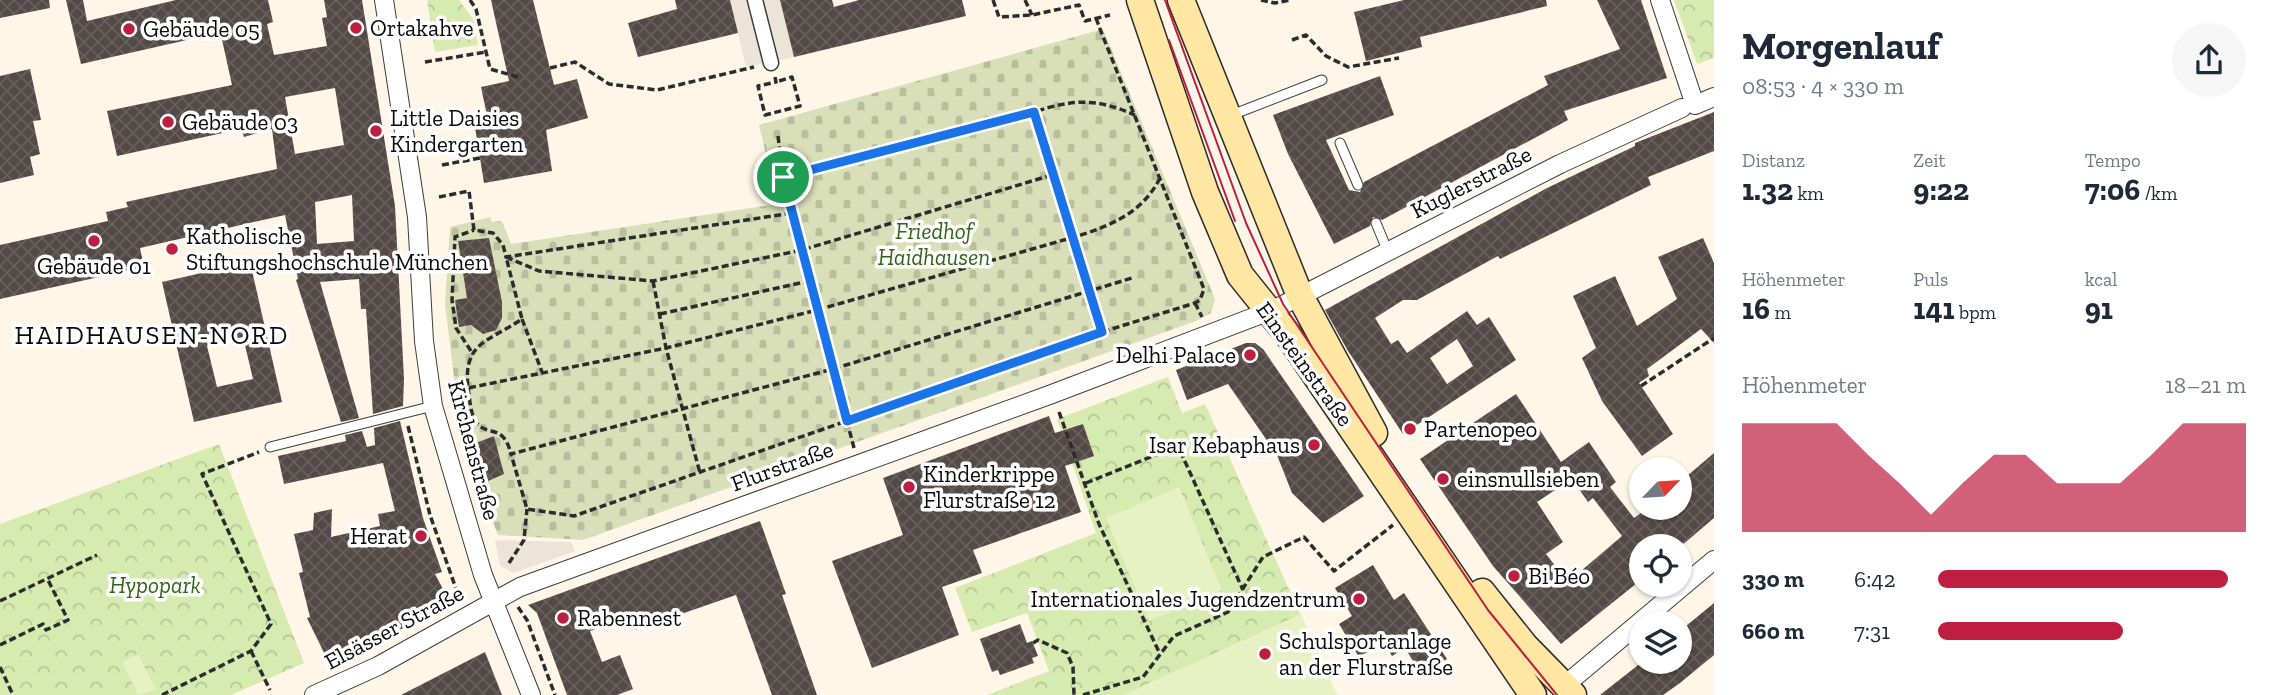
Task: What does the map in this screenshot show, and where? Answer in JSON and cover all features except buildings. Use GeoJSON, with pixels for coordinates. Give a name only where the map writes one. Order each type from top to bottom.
{"type":"FeatureCollection","features":[{"type":"Feature","properties":{"kind":"main road","name":"Einsteinstraße"},"geometry":{"type":"LineString","coordinates":[[1140,0],[1223,239],[1245,284],[1284,304],[1462,564],[1525,646],[1566,692]]}},
{"type":"Feature","properties":{"kind":"main road","name":"Einsteinstraße"},"geometry":{"type":"LineString","coordinates":[[1183,1],[1226,117],[1284,304],[1289,336],[1533,695]]}},
{"type":"Feature","properties":{"kind":"street","name":"Kirchenstraße"},"geometry":{"type":"LineString","coordinates":[[384,0],[417,217],[424,341],[433,406],[483,575],[531,695]]}},
{"type":"Feature","properties":{"kind":"street"},"geometry":{"type":"LineString","coordinates":[[755,0],[771,62]]}},
{"type":"Feature","properties":{"kind":"street"},"geometry":{"type":"LineString","coordinates":[[1660,0],[1689,107]]}},
{"type":"Feature","properties":{"kind":"street","name":"Kuglerstraße"},"geometry":{"type":"LineString","coordinates":[[1284,304],[1560,164],[1714,97]]}},
{"type":"Feature","properties":{"kind":"street","name":"Flurstraße"},"geometry":{"type":"LineString","coordinates":[[495,601],[533,582],[1052,394],[1284,304]]}},
{"type":"Feature","properties":{"kind":"street"},"geometry":{"type":"LineString","coordinates":[[1566,692],[1714,560]]}},
{"type":"Feature","properties":{"kind":"street","name":"Elsässer Straße"},"geometry":{"type":"LineString","coordinates":[[314,695],[378,666],[495,601]]}},
{"type":"Feature","properties":{"kind":"lane"},"geometry":{"type":"LineString","coordinates":[[1226,117],[1322,80]]}},
{"type":"Feature","properties":{"kind":"lane"},"geometry":{"type":"LineString","coordinates":[[1339,143],[1358,185]]}},
{"type":"Feature","properties":{"kind":"lane"},"geometry":{"type":"LineString","coordinates":[[1376,223],[1388,252]]}},
{"type":"Feature","properties":{"kind":"lane"},"geometry":{"type":"LineString","coordinates":[[270,447],[433,406]]}},
{"type":"Feature","properties":{"kind":"path"},"geometry":{"type":"LineString","coordinates":[[470,0],[476,9],[490,69],[518,77]]}},
{"type":"Feature","properties":{"kind":"path"},"geometry":{"type":"LineString","coordinates":[[993,0],[999,17],[1031,15],[1079,5],[1085,21],[1110,15]]}},
{"type":"Feature","properties":{"kind":"path"},"geometry":{"type":"LineString","coordinates":[[1025,0],[1031,15]]}},
{"type":"Feature","properties":{"kind":"path"},"geometry":{"type":"LineString","coordinates":[[1261,0],[1275,3],[1290,0]]}},
{"type":"Feature","properties":{"kind":"path"},"geometry":{"type":"LineString","coordinates":[[527,509],[574,516],[1200,300],[1204,289],[1097,19]]}},
{"type":"Feature","properties":{"kind":"path"},"geometry":{"type":"LineString","coordinates":[[1292,40],[1306,35],[1326,56],[1348,67],[1399,58]]}},
{"type":"Feature","properties":{"kind":"path"},"geometry":{"type":"LineString","coordinates":[[425,62],[486,52]]}},
{"type":"Feature","properties":{"kind":"path"},"geometry":{"type":"LineString","coordinates":[[550,68],[575,62],[609,84],[657,90],[771,62]]}},
{"type":"Feature","properties":{"kind":"path"},"geometry":{"type":"LineString","coordinates":[[792,77],[800,106],[765,115],[758,86],[774,82],[792,77]]}},
{"type":"Feature","properties":{"kind":"path"},"geometry":{"type":"LineString","coordinates":[[783,177],[1080,101],[1105,102],[1135,114]]}},
{"type":"Feature","properties":{"kind":"path"},"geometry":{"type":"LineString","coordinates":[[1034,112],[1102,332]]}},
{"type":"Feature","properties":{"kind":"path"},"geometry":{"type":"LineString","coordinates":[[778,136],[783,177],[859,464]]}},
{"type":"Feature","properties":{"kind":"path"},"geometry":{"type":"LineString","coordinates":[[442,165],[480,158]]}},
{"type":"Feature","properties":{"kind":"path"},"geometry":{"type":"LineString","coordinates":[[506,257],[539,271],[653,281],[802,250],[1052,175]]}},
{"type":"Feature","properties":{"kind":"path"},"geometry":{"type":"LineString","coordinates":[[468,388],[666,348],[817,310],[1102,229],[1143,205],[1160,178]]}},
{"type":"Feature","properties":{"kind":"path"},"geometry":{"type":"LineString","coordinates":[[439,197],[468,191],[474,230]]}},
{"type":"Feature","properties":{"kind":"path"},"geometry":{"type":"LineString","coordinates":[[506,257],[792,213]]}},
{"type":"Feature","properties":{"kind":"path"},"geometry":{"type":"LineString","coordinates":[[471,351],[456,328],[452,300],[455,237],[474,230],[494,233],[503,245],[522,319],[542,373]]}},
{"type":"Feature","properties":{"kind":"path"},"geometry":{"type":"LineString","coordinates":[[511,454],[833,369],[1132,278]]}},
{"type":"Feature","properties":{"kind":"path"},"geometry":{"type":"LineString","coordinates":[[653,281],[666,348],[701,473]]}},
{"type":"Feature","properties":{"kind":"path"},"geometry":{"type":"LineString","coordinates":[[660,314],[810,281]]}},
{"type":"Feature","properties":{"kind":"path"},"geometry":{"type":"LineString","coordinates":[[1195,303],[1207,326]]}},
{"type":"Feature","properties":{"kind":"path"},"geometry":{"type":"LineString","coordinates":[[509,562],[524,540],[527,509],[508,440],[495,430],[481,428],[474,419],[466,368],[471,351],[522,319]]}},
{"type":"Feature","properties":{"kind":"path"},"geometry":{"type":"LineString","coordinates":[[1641,386],[1714,338]]}},
{"type":"Feature","properties":{"kind":"path"},"geometry":{"type":"LineString","coordinates":[[1052,394],[1099,524],[1159,652]]}},
{"type":"Feature","properties":{"kind":"path"},"geometry":{"type":"LineString","coordinates":[[405,414],[430,514],[459,599],[465,604]]}},
{"type":"Feature","properties":{"kind":"path"},"geometry":{"type":"LineString","coordinates":[[1085,483],[1178,446],[1243,590]]}},
{"type":"Feature","properties":{"kind":"path"},"geometry":{"type":"LineString","coordinates":[[162,695],[251,651],[271,624],[202,474],[270,447]]}},
{"type":"Feature","properties":{"kind":"path"},"geometry":{"type":"LineString","coordinates":[[1083,695],[1143,677],[1159,652],[1174,636],[1228,612],[1264,557],[1304,537],[1334,571],[1407,511]]}},
{"type":"Feature","properties":{"kind":"path"},"geometry":{"type":"LineString","coordinates":[[0,601],[97,555]]}},
{"type":"Feature","properties":{"kind":"path"},"geometry":{"type":"LineString","coordinates":[[0,645],[43,624],[46,630],[68,620],[47,578]]}},
{"type":"Feature","properties":{"kind":"path"},"geometry":{"type":"LineString","coordinates":[[527,620],[555,695]]}},
{"type":"Feature","properties":{"kind":"path"},"geometry":{"type":"LineString","coordinates":[[1033,643],[1038,640],[1068,653],[1073,667],[1074,695]]}},
{"type":"Feature","properties":{"kind":"path"},"geometry":{"type":"LineString","coordinates":[[251,651],[270,690]]}},
{"type":"Feature","properties":{"kind":"path"},"geometry":{"type":"LineString","coordinates":[[0,667],[13,695]]}},
{"type":"Feature","properties":{"kind":"green space"},"geometry":{"type":"Polygon","coordinates":[[[427,0],[459,0],[473,19],[478,45],[435,52],[427,0]]]}},
{"type":"Feature","properties":{"kind":"green space"},"geometry":{"type":"Polygon","coordinates":[[[1674,0],[1714,0],[1714,58],[1697,64],[1674,0]]]}},
{"type":"Feature","properties":{"kind":"green space","name":"Friedhof Haidhausen"},"geometry":{"type":"Polygon","coordinates":[[[1103,29],[1215,299],[1211,313],[1196,321],[583,540],[498,535],[479,485],[456,393],[445,304],[450,227],[490,217],[492,222],[502,221],[511,244],[778,204],[759,125],[1103,29]]]}},
{"type":"Feature","properties":{"kind":"green space"},"geometry":{"type":"Polygon","coordinates":[[[1168,377],[1182,413],[1205,404],[1337,695],[987,695],[1049,671],[1027,613],[972,632],[955,588],[1096,533],[1057,419],[1168,377]]]}},
{"type":"Feature","properties":{"kind":"green space","name":"Hypopark"},"geometry":{"type":"Polygon","coordinates":[[[219,444],[304,663],[231,695],[0,695],[0,524],[219,444]]]}},
{"type":"Feature","properties":{"kind":"green space"},"geometry":{"type":"Polygon","coordinates":[[[1179,487],[1222,590],[1149,621],[1106,518],[1179,487]]]}},
{"type":"Feature","properties":{"kind":"green space","name":"Schulsportanlage an der Flurstraße"},"geometry":{"type":"Polygon","coordinates":[[[1301,614],[1337,695],[1123,695],[1301,614]]]}},
{"type":"Feature","properties":{"kind":"green space"},"geometry":{"type":"Polygon","coordinates":[[[138,654],[156,690],[138,695],[122,662],[138,654]]]}},
{"type":"Feature","properties":{"kind":"shaded area"},"geometry":{"type":"Polygon","coordinates":[[[730,0],[780,0],[794,57],[746,67],[730,0]]]}},
{"type":"Feature","properties":{"kind":"shaded area"},"geometry":{"type":"Polygon","coordinates":[[[495,540],[571,542],[575,551],[514,573],[500,566],[495,540]]]}},
{"type":"Feature","properties":{"kind":"tram line"},"geometry":{"type":"LineString","coordinates":[[1165,0],[1246,223],[1283,304],[1488,610],[1557,695]]}},
{"type":"Feature","properties":{"kind":"tram line"},"geometry":{"type":"LineString","coordinates":[[1169,40],[1235,221]]}},
{"type":"Feature","properties":{"kind":"place","name":"Ortakahve"},"geometry":{"type":"Point","coordinates":[356,28]}},
{"type":"Feature","properties":{"kind":"place","name":"Gebäude 05"},"geometry":{"type":"Point","coordinates":[129,29]}},
{"type":"Feature","properties":{"kind":"place","name":"Gebäude 03"},"geometry":{"type":"Point","coordinates":[168,122]}},
{"type":"Feature","properties":{"kind":"place","name":"Little Daisies Kindergarten"},"geometry":{"type":"Point","coordinates":[376,131]}},
{"type":"Feature","properties":{"kind":"place","name":"Gebäude 01"},"geometry":{"type":"Point","coordinates":[94,241]}},
{"type":"Feature","properties":{"kind":"place","name":"Katholische Stiftungshochschule München"},"geometry":{"type":"Point","coordinates":[172,249]}},
{"type":"Feature","properties":{"kind":"place","name":"Delhi Palace"},"geometry":{"type":"Point","coordinates":[1250,355]}},
{"type":"Feature","properties":{"kind":"place","name":"Partenopeo"},"geometry":{"type":"Point","coordinates":[1410,429]}},
{"type":"Feature","properties":{"kind":"place","name":"Isar Kebaphaus"},"geometry":{"type":"Point","coordinates":[1314,445]}},
{"type":"Feature","properties":{"kind":"place","name":"einsnullsieben"},"geometry":{"type":"Point","coordinates":[1443,479]}},
{"type":"Feature","properties":{"kind":"place","name":"Kinderkrippe Flurstraße 12"},"geometry":{"type":"Point","coordinates":[909,487]}},
{"type":"Feature","properties":{"kind":"place","name":"Herat"},"geometry":{"type":"Point","coordinates":[421,536]}},
{"type":"Feature","properties":{"kind":"place","name":"Bi Béo"},"geometry":{"type":"Point","coordinates":[1514,576]}},
{"type":"Feature","properties":{"kind":"place","name":"Internationales Jugendzentrum"},"geometry":{"type":"Point","coordinates":[1359,599]}},
{"type":"Feature","properties":{"kind":"place","name":"Rabennest"},"geometry":{"type":"Point","coordinates":[563,618]}},
{"type":"Feature","properties":{"kind":"place","name":"Schulsportanlage an der Flurstraße"},"geometry":{"type":"Point","coordinates":[1265,654]}},
{"type":"Feature","properties":{"kind":"district","name":"HAIDHAUSEN-NORD"},"geometry":{"type":"Point","coordinates":[152,335]}},
{"type":"Feature","properties":{"kind":"route"},"geometry":{"type":"LineString","coordinates":[[1034,112],[1102,332],[847,421],[783,177],[872,151],[1034,112]]}}]}
